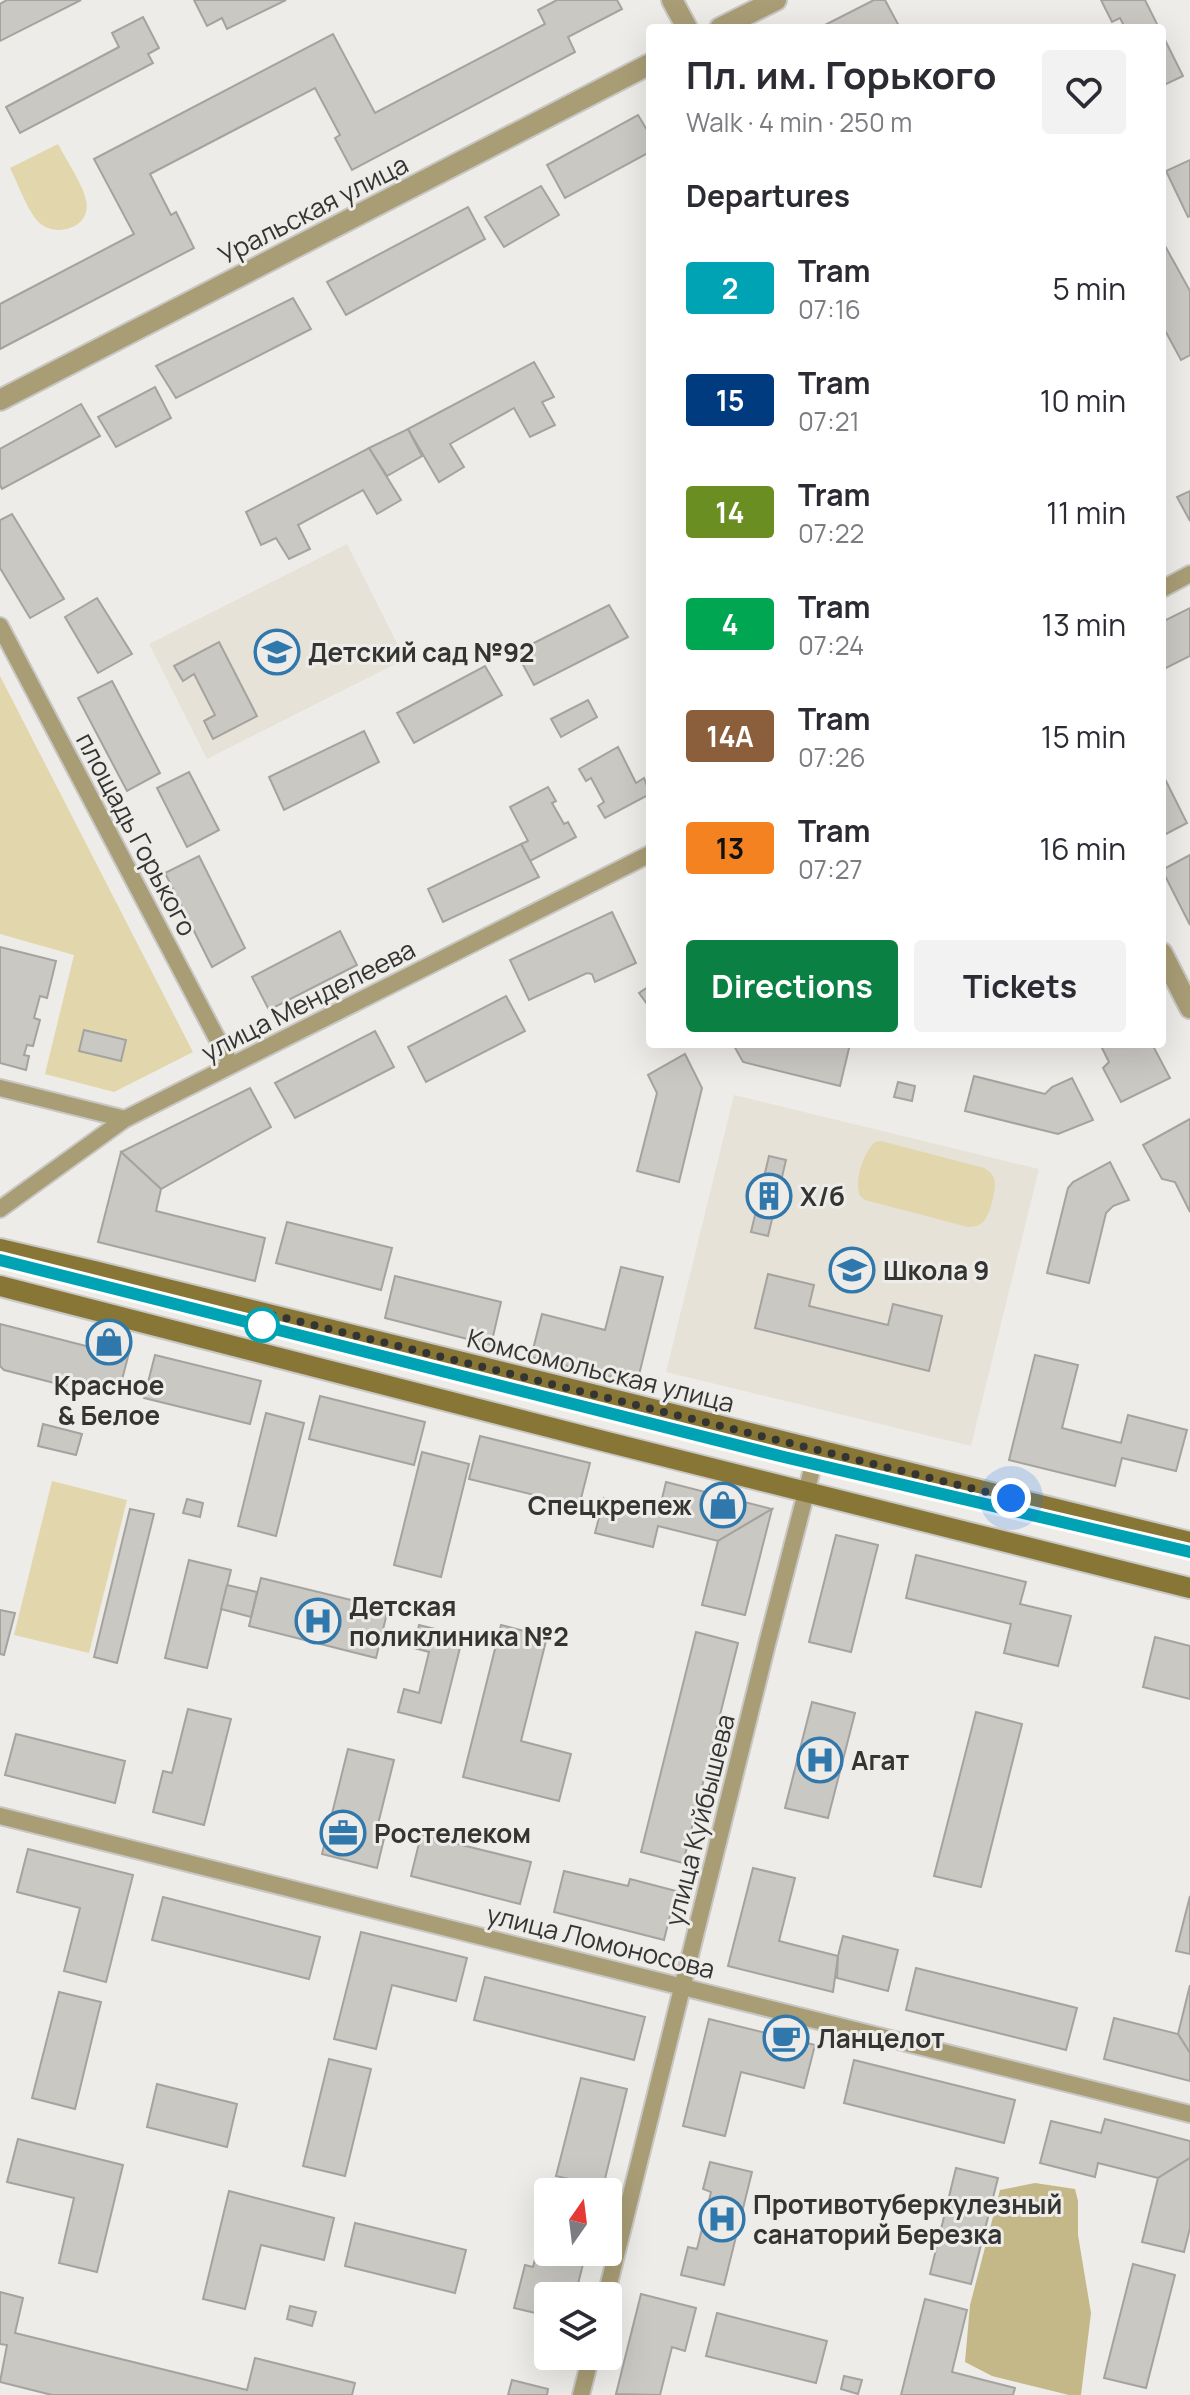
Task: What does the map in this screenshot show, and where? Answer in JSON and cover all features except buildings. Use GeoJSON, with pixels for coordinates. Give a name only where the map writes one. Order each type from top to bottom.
{"type":"FeatureCollection","features":[{"type":"Feature","properties":{"kind":"main road","name":"Комсомольская улица"},"geometry":{"type":"LineString","coordinates":[[0,1249],[1190,1542]]}},
{"type":"Feature","properties":{"kind":"main road"},"geometry":{"type":"LineString","coordinates":[[0,1286],[1190,1588]]}},
{"type":"Feature","properties":{"kind":"street"},"geometry":{"type":"LineString","coordinates":[[672,0],[685,24]]}},
{"type":"Feature","properties":{"kind":"street"},"geometry":{"type":"LineString","coordinates":[[728,24],[776,0]]}},
{"type":"Feature","properties":{"kind":"street","name":"Уральская улица"},"geometry":{"type":"LineString","coordinates":[[0,400],[646,66]]}},
{"type":"Feature","properties":{"kind":"street"},"geometry":{"type":"LineString","coordinates":[[1166,587],[1190,574]]}},
{"type":"Feature","properties":{"kind":"street","name":"площадь Горького"},"geometry":{"type":"LineString","coordinates":[[0,626],[231,1065]]}},
{"type":"Feature","properties":{"kind":"street","name":"улица Менделеева"},"geometry":{"type":"LineString","coordinates":[[0,1209],[125,1119],[646,856]]}},
{"type":"Feature","properties":{"kind":"street"},"geometry":{"type":"LineString","coordinates":[[1166,961],[1190,1008]]}},
{"type":"Feature","properties":{"kind":"street"},"geometry":{"type":"LineString","coordinates":[[0,1088],[125,1119]]}},
{"type":"Feature","properties":{"kind":"street","name":"улица Куйбышева"},"geometry":{"type":"LineString","coordinates":[[609,2282],[817,1450]]}},
{"type":"Feature","properties":{"kind":"street","name":"улица Ломоносова"},"geometry":{"type":"LineString","coordinates":[[0,1816],[1190,2114]]}},
{"type":"Feature","properties":{"kind":"street"},"geometry":{"type":"LineString","coordinates":[[581,2395],[587,2370]]}},
{"type":"Feature","properties":{"kind":"shaded area"},"geometry":{"type":"Polygon","coordinates":[[[58,144],[86,200],[83,219],[77,225],[60,230],[50,229],[35,218],[10,168],[58,144]]]}},
{"type":"Feature","properties":{"kind":"shaded area","name":"Детский сад №92"},"geometry":{"type":"Polygon","coordinates":[[[347,544],[405,659],[207,759],[149,644],[347,544]]]}},
{"type":"Feature","properties":{"kind":"shaded area"},"geometry":{"type":"Polygon","coordinates":[[[0,676],[193,1052],[114,1092],[45,1074],[74,955],[0,934],[0,676]]]}},
{"type":"Feature","properties":{"kind":"shaded area","name":"Школа 9"},"geometry":{"type":"Polygon","coordinates":[[[734,1095],[1039,1169],[971,1446],[666,1372],[734,1095]]]}},
{"type":"Feature","properties":{"kind":"shaded area"},"geometry":{"type":"Polygon","coordinates":[[[881,1141],[988,1171],[994,1178],[995,1187],[992,1204],[984,1220],[968,1227],[865,1200],[858,1190],[863,1160],[875,1142],[881,1141]]]}},
{"type":"Feature","properties":{"kind":"shaded area"},"geometry":{"type":"Polygon","coordinates":[[[52,1481],[127,1500],[89,1653],[14,1635],[52,1481]]]}},
{"type":"Feature","properties":{"kind":"shaded area"},"geometry":{"type":"Polygon","coordinates":[[[1035,2183],[1075,2189],[1078,2201],[1078,2235],[1091,2313],[1081,2395],[1069,2395],[992,2376],[965,2362],[970,2305],[1000,2190],[1035,2183]]]}},
{"type":"Feature","properties":{"kind":"tram line"},"geometry":{"type":"LineString","coordinates":[[0,1260],[784,1457],[1190,1552]]}},
{"type":"Feature","properties":{"kind":"tram line","name":"2"},"geometry":{"type":"LineString","coordinates":[[0,1260],[784,1457],[1190,1552]]}},
{"type":"Feature","properties":{"kind":"place","name":"Детский сад №92"},"geometry":{"type":"Point","coordinates":[277,652]}},
{"type":"Feature","properties":{"kind":"place","name":"Х/б"},"geometry":{"type":"Point","coordinates":[769,1196]}},
{"type":"Feature","properties":{"kind":"place","name":"Школа 9"},"geometry":{"type":"Point","coordinates":[852,1270]}},
{"type":"Feature","properties":{"kind":"place","name":"Красное & Белое"},"geometry":{"type":"Point","coordinates":[109,1342]}},
{"type":"Feature","properties":{"kind":"place","name":"Спецкрепеж"},"geometry":{"type":"Point","coordinates":[723,1505]}},
{"type":"Feature","properties":{"kind":"place","name":"Детская поликлиника №2"},"geometry":{"type":"Point","coordinates":[318,1621]}},
{"type":"Feature","properties":{"kind":"place","name":"Агат"},"geometry":{"type":"Point","coordinates":[820,1760]}},
{"type":"Feature","properties":{"kind":"place","name":"Ростелеком"},"geometry":{"type":"Point","coordinates":[343,1833]}},
{"type":"Feature","properties":{"kind":"place","name":"Ланцелот"},"geometry":{"type":"Point","coordinates":[786,2038]}},
{"type":"Feature","properties":{"kind":"place","name":"Противотуберкулезный санаторий Березка"},"geometry":{"type":"Point","coordinates":[722,2219]}},
{"type":"Feature","properties":{"kind":"route"},"geometry":{"type":"LineString","coordinates":[[262,1325],[273,1315],[1011,1498]]}}]}
